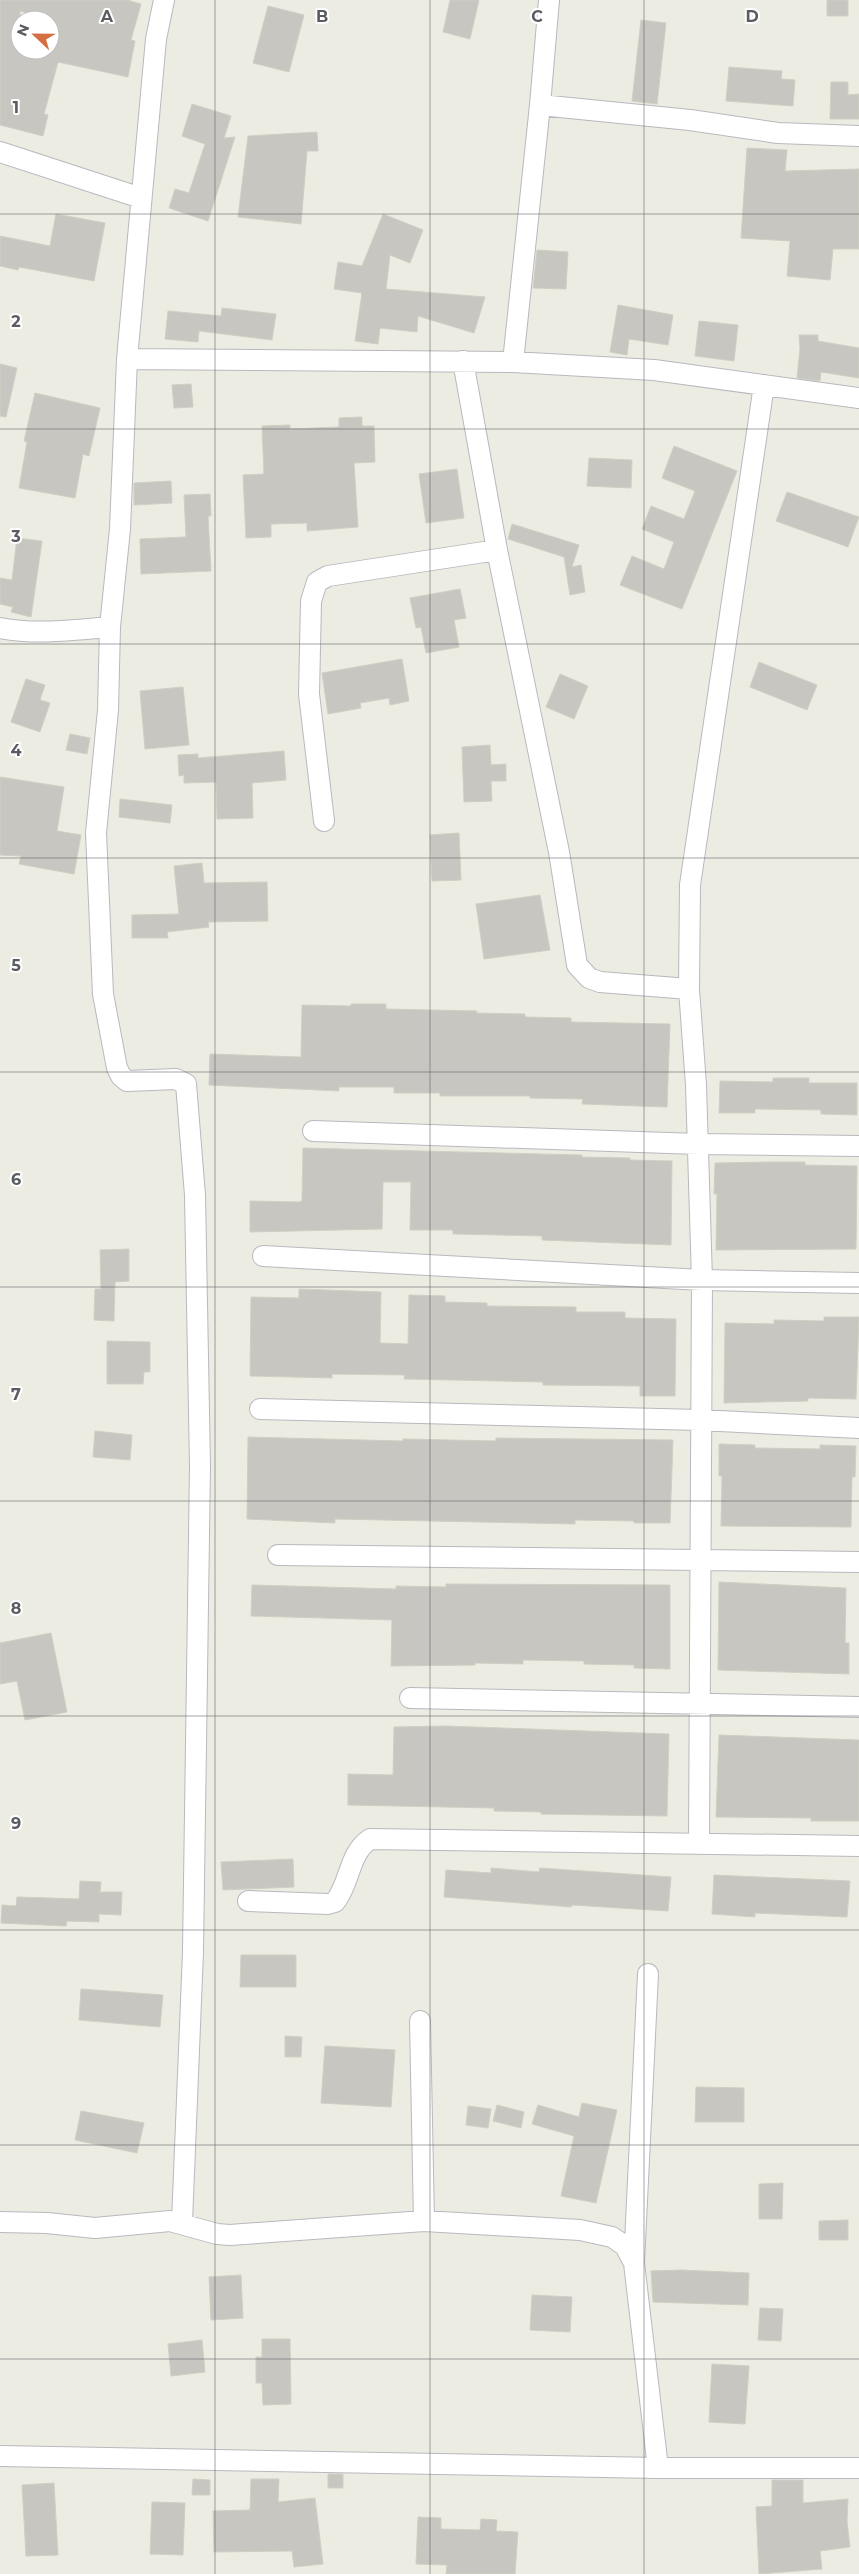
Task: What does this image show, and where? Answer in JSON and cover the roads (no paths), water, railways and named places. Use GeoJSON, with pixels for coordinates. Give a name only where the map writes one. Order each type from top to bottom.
{"type":"FeatureCollection","features":[{"type":"Feature","properties":{"kind":"street"},"geometry":{"type":"LineString","coordinates":[[164,0],[156,39],[127,358],[120,529],[110,627],[108,710],[96,833],[102,994],[108,1030],[121,1076],[128,1081],[176,1079],[186,1084],[195,1195],[200,1466],[193,1952],[182,2222]]}},
{"type":"Feature","properties":{"kind":"street"},"geometry":{"type":"LineString","coordinates":[[513,362],[549,0]]}},
{"type":"Feature","properties":{"kind":"street"},"geometry":{"type":"LineString","coordinates":[[540,105],[690,120],[778,133],[859,136]]}},
{"type":"Feature","properties":{"kind":"street"},"geometry":{"type":"LineString","coordinates":[[0,152],[141,198]]}},
{"type":"Feature","properties":{"kind":"street"},"geometry":{"type":"LineString","coordinates":[[127,358],[513,362],[654,370],[859,398]]}},
{"type":"Feature","properties":{"kind":"street"},"geometry":{"type":"LineString","coordinates":[[463,361],[496,550],[559,852],[576,965],[589,978],[600,982],[689,989]]}},
{"type":"Feature","properties":{"kind":"street"},"geometry":{"type":"LineString","coordinates":[[699,1844],[699,1559],[702,1280],[698,1144],[689,989],[690,885],[764,385]]}},
{"type":"Feature","properties":{"kind":"street"},"geometry":{"type":"LineString","coordinates":[[324,821],[309,694],[311,601],[317,582],[328,576],[496,550]]}},
{"type":"Feature","properties":{"kind":"street"},"geometry":{"type":"LineString","coordinates":[[0,628],[18,632],[47,632],[110,627]]}},
{"type":"Feature","properties":{"kind":"street"},"geometry":{"type":"LineString","coordinates":[[313,1131],[698,1144],[859,1146]]}},
{"type":"Feature","properties":{"kind":"street"},"geometry":{"type":"LineString","coordinates":[[263,1256],[702,1280],[859,1282]]}},
{"type":"Feature","properties":{"kind":"street"},"geometry":{"type":"LineString","coordinates":[[260,1409],[700,1420],[859,1428]]}},
{"type":"Feature","properties":{"kind":"street"},"geometry":{"type":"LineString","coordinates":[[278,1555],[859,1562]]}},
{"type":"Feature","properties":{"kind":"street"},"geometry":{"type":"LineString","coordinates":[[410,1698],[859,1707]]}},
{"type":"Feature","properties":{"kind":"street"},"geometry":{"type":"LineString","coordinates":[[248,1901],[328,1904],[335,1902],[355,1853],[370,1839],[859,1846]]}},
{"type":"Feature","properties":{"kind":"street"},"geometry":{"type":"LineString","coordinates":[[648,1974],[634,2263],[658,2468]]}},
{"type":"Feature","properties":{"kind":"street"},"geometry":{"type":"LineString","coordinates":[[420,2021],[424,2221]]}},
{"type":"Feature","properties":{"kind":"street"},"geometry":{"type":"LineString","coordinates":[[0,2222],[46,2223],[95,2228],[144,2222],[182,2222],[217,2234],[230,2235],[424,2221],[580,2230],[612,2238],[625,2246],[634,2263]]}},
{"type":"Feature","properties":{"kind":"street"},"geometry":{"type":"LineString","coordinates":[[0,2456],[658,2468],[859,2468]]}}]}
